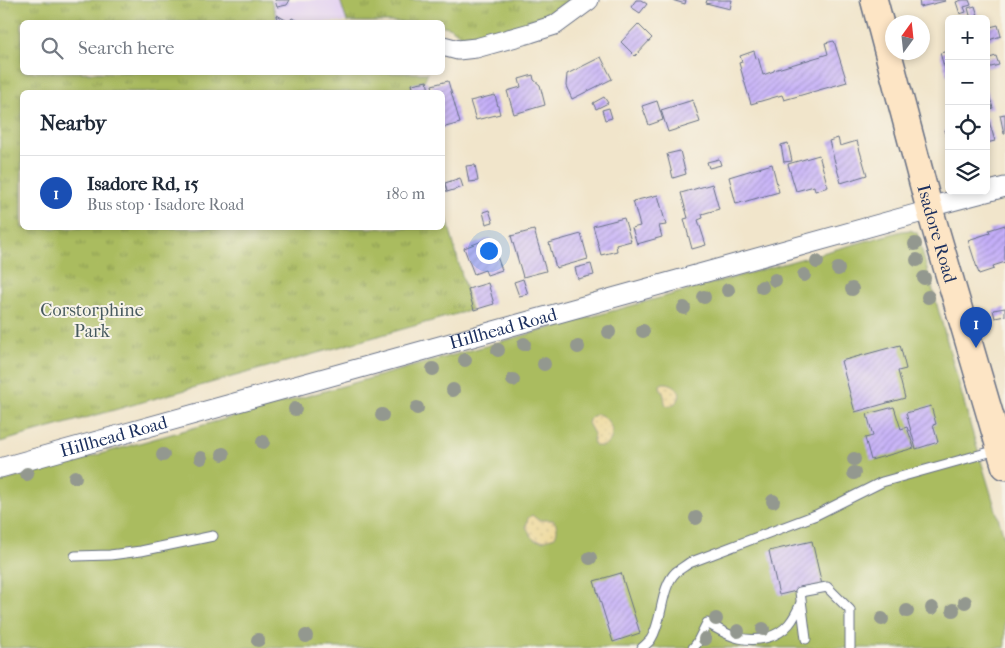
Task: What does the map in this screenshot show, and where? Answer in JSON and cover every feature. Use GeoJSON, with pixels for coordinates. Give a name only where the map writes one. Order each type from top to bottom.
{"type":"FeatureCollection","features":[{"type":"Feature","properties":{"kind":"street"},"geometry":{"type":"LineString","coordinates":[[445,47],[458,50],[476,48],[530,34],[555,25],[588,0]]}},
{"type":"Feature","properties":{"kind":"street","name":"Isadore Road"},"geometry":{"type":"LineString","coordinates":[[874,0],[929,207],[1001,440]]}},
{"type":"Feature","properties":{"kind":"street","name":"Hillhead Road"},"geometry":{"type":"LineString","coordinates":[[0,468],[919,213],[929,207],[1005,186]]}},
{"type":"Feature","properties":{"kind":"lane"},"geometry":{"type":"LineString","coordinates":[[642,648],[651,639],[669,582],[675,572],[689,563],[816,515],[882,482],[1001,440]]}},
{"type":"Feature","properties":{"kind":"lane"},"geometry":{"type":"LineString","coordinates":[[75,556],[110,555],[141,551],[213,536]]}},
{"type":"Feature","properties":{"kind":"lane"},"geometry":{"type":"LineString","coordinates":[[806,639],[800,592],[827,586],[850,610],[850,648]]}},
{"type":"Feature","properties":{"kind":"lane"},"geometry":{"type":"LineString","coordinates":[[693,648],[707,624],[738,638],[754,640],[767,638],[782,632],[791,622],[802,603]]}},
{"type":"Feature","properties":{"kind":"lane"},"geometry":{"type":"LineString","coordinates":[[651,639],[657,648]]}},
{"type":"Feature","properties":{"kind":"shaded area"},"geometry":{"type":"Polygon","coordinates":[[[271,0],[340,0],[346,20],[277,20],[271,0]]]}},
{"type":"Feature","properties":{"kind":"green space","name":"Corstorphine Park"},"geometry":{"type":"Polygon","coordinates":[[[0,0],[271,0],[277,20],[20,20],[20,75],[427,75],[424,81],[411,85],[412,90],[20,90],[20,230],[445,230],[445,211],[471,310],[0,442],[0,0]]]}},
{"type":"Feature","properties":{"kind":"green space"},"geometry":{"type":"Polygon","coordinates":[[[340,0],[570,0],[533,22],[468,37],[464,37],[451,28],[445,26],[445,20],[346,20],[340,0]]]}},
{"type":"Feature","properties":{"kind":"green space"},"geometry":{"type":"Polygon","coordinates":[[[910,230],[917,233],[972,431],[1005,540],[1005,648],[0,648],[0,482],[910,230]]]}},
{"type":"Feature","properties":{"kind":"sand"},"geometry":{"type":"Polygon","coordinates":[[[663,383],[673,385],[679,392],[678,400],[669,406],[666,405],[660,388],[660,385],[663,383]]]}},
{"type":"Feature","properties":{"kind":"sand"},"geometry":{"type":"Polygon","coordinates":[[[597,414],[605,418],[612,431],[610,440],[603,446],[595,446],[594,434],[588,423],[590,418],[597,414]]]}},
{"type":"Feature","properties":{"kind":"sand"},"geometry":{"type":"Polygon","coordinates":[[[532,515],[538,520],[553,520],[557,528],[555,537],[542,541],[534,540],[526,527],[528,518],[532,515]]]}},
{"type":"Feature","properties":{"kind":"building"},"geometry":{"type":"Polygon","coordinates":[[[275,0],[290,0],[287,5],[277,7],[275,0]]]}},
{"type":"Feature","properties":{"kind":"building"},"geometry":{"type":"Polygon","coordinates":[[[636,0],[641,0],[647,4],[640,13],[631,7],[636,0]]]}},
{"type":"Feature","properties":{"kind":"building"},"geometry":{"type":"Polygon","coordinates":[[[672,0],[686,0],[685,4],[672,0]]]}},
{"type":"Feature","properties":{"kind":"building"},"geometry":{"type":"Polygon","coordinates":[[[707,0],[732,0],[730,9],[706,3],[707,0]]]}},
{"type":"Feature","properties":{"kind":"building"},"geometry":{"type":"Polygon","coordinates":[[[919,0],[944,0],[945,1],[920,7],[919,0]]]}},
{"type":"Feature","properties":{"kind":"building"},"geometry":{"type":"Polygon","coordinates":[[[969,0],[971,5],[964,7],[966,12],[960,14],[956,2],[969,0]]]}},
{"type":"Feature","properties":{"kind":"building"},"geometry":{"type":"Polygon","coordinates":[[[975,6],[978,15],[970,15],[968,8],[975,6]]]}},
{"type":"Feature","properties":{"kind":"building"},"geometry":{"type":"Polygon","coordinates":[[[277,15],[286,20],[278,20],[277,15]]]}},
{"type":"Feature","properties":{"kind":"building"},"geometry":{"type":"Polygon","coordinates":[[[638,24],[652,38],[635,56],[621,42],[638,24]]]}},
{"type":"Feature","properties":{"kind":"building"},"geometry":{"type":"Polygon","coordinates":[[[998,25],[1001,36],[990,40],[990,27],[998,25]]]}},
{"type":"Feature","properties":{"kind":"building"},"geometry":{"type":"Polygon","coordinates":[[[834,41],[847,82],[784,100],[782,95],[751,104],[739,63],[742,62],[740,56],[754,51],[756,58],[758,57],[763,75],[828,54],[825,43],[834,41]]]}},
{"type":"Feature","properties":{"kind":"building"},"geometry":{"type":"Polygon","coordinates":[[[945,52],[945,69],[940,53],[945,52]]]}},
{"type":"Feature","properties":{"kind":"building"},"geometry":{"type":"Polygon","coordinates":[[[996,56],[999,65],[990,67],[990,58],[996,56]]]}},
{"type":"Feature","properties":{"kind":"building"},"geometry":{"type":"Polygon","coordinates":[[[601,57],[612,79],[572,99],[566,86],[567,74],[601,57]]]}},
{"type":"Feature","properties":{"kind":"building"},"geometry":{"type":"Polygon","coordinates":[[[533,75],[534,80],[540,85],[545,105],[514,114],[507,91],[521,87],[519,79],[533,75]]]}},
{"type":"Feature","properties":{"kind":"building"},"geometry":{"type":"Polygon","coordinates":[[[427,81],[429,90],[414,90],[412,84],[427,81]]]}},
{"type":"Feature","properties":{"kind":"building"},"geometry":{"type":"Polygon","coordinates":[[[448,81],[460,123],[445,127],[445,90],[433,90],[432,85],[448,81]]]}},
{"type":"Feature","properties":{"kind":"building"},"geometry":{"type":"Polygon","coordinates":[[[495,95],[500,114],[476,120],[470,101],[495,95]]]}},
{"type":"Feature","properties":{"kind":"building"},"geometry":{"type":"Polygon","coordinates":[[[604,97],[608,103],[596,109],[593,103],[604,97]]]}},
{"type":"Feature","properties":{"kind":"building"},"geometry":{"type":"Polygon","coordinates":[[[693,100],[700,122],[668,132],[661,110],[693,100]]]}},
{"type":"Feature","properties":{"kind":"building"},"geometry":{"type":"Polygon","coordinates":[[[657,101],[663,120],[649,125],[642,106],[657,101]]]}},
{"type":"Feature","properties":{"kind":"building"},"geometry":{"type":"Polygon","coordinates":[[[609,108],[612,118],[605,120],[602,110],[609,108]]]}},
{"type":"Feature","properties":{"kind":"building"},"geometry":{"type":"Polygon","coordinates":[[[1005,114],[1005,134],[1004,134],[1000,115],[1005,114]]]}},
{"type":"Feature","properties":{"kind":"building"},"geometry":{"type":"Polygon","coordinates":[[[990,125],[995,141],[990,142],[990,125]]]}},
{"type":"Feature","properties":{"kind":"building"},"geometry":{"type":"Polygon","coordinates":[[[838,138],[840,146],[857,141],[867,175],[841,183],[829,141],[838,138]]]}},
{"type":"Feature","properties":{"kind":"building"},"geometry":{"type":"Polygon","coordinates":[[[788,143],[792,161],[784,162],[781,145],[788,143]]]}},
{"type":"Feature","properties":{"kind":"building"},"geometry":{"type":"Polygon","coordinates":[[[680,151],[686,174],[673,178],[667,154],[680,151]]]}},
{"type":"Feature","properties":{"kind":"building"},"geometry":{"type":"Polygon","coordinates":[[[819,155],[828,187],[815,191],[814,186],[796,191],[788,164],[819,155]]]}},
{"type":"Feature","properties":{"kind":"building"},"geometry":{"type":"Polygon","coordinates":[[[719,159],[721,165],[709,168],[707,162],[719,159]]]}},
{"type":"Feature","properties":{"kind":"building"},"geometry":{"type":"Polygon","coordinates":[[[772,164],[779,192],[736,204],[729,177],[772,164]]]}},
{"type":"Feature","properties":{"kind":"building"},"geometry":{"type":"Polygon","coordinates":[[[475,165],[478,181],[469,182],[466,166],[475,165]]]}},
{"type":"Feature","properties":{"kind":"building"},"geometry":{"type":"Polygon","coordinates":[[[460,178],[463,187],[447,192],[445,183],[460,178]]]}},
{"type":"Feature","properties":{"kind":"building"},"geometry":{"type":"Polygon","coordinates":[[[712,184],[719,209],[702,214],[703,218],[698,220],[706,245],[692,249],[684,219],[688,218],[681,193],[712,184]]]}},
{"type":"Feature","properties":{"kind":"building"},"geometry":{"type":"Polygon","coordinates":[[[658,195],[666,225],[659,226],[662,237],[637,244],[632,228],[640,226],[633,201],[658,195]]]}},
{"type":"Feature","properties":{"kind":"building"},"geometry":{"type":"Polygon","coordinates":[[[489,210],[493,222],[486,224],[483,212],[489,210]]]}},
{"type":"Feature","properties":{"kind":"building"},"geometry":{"type":"Polygon","coordinates":[[[624,218],[631,241],[616,245],[617,251],[601,255],[593,226],[624,218]]]}},
{"type":"Feature","properties":{"kind":"building"},"geometry":{"type":"Polygon","coordinates":[[[1005,225],[1005,262],[993,266],[994,269],[979,274],[968,240],[990,233],[989,230],[1005,225]]]}},
{"type":"Feature","properties":{"kind":"building"},"geometry":{"type":"Polygon","coordinates":[[[534,230],[546,271],[523,277],[511,236],[534,230]]]}},
{"type":"Feature","properties":{"kind":"building"},"geometry":{"type":"Polygon","coordinates":[[[581,234],[588,259],[556,268],[549,243],[581,234]]]}},
{"type":"Feature","properties":{"kind":"building"},"geometry":{"type":"Polygon","coordinates":[[[490,238],[502,270],[487,275],[485,270],[474,274],[464,248],[490,238]]]}},
{"type":"Feature","properties":{"kind":"building"},"geometry":{"type":"Polygon","coordinates":[[[591,264],[594,275],[578,279],[575,268],[591,264]]]}},
{"type":"Feature","properties":{"kind":"building"},"geometry":{"type":"Polygon","coordinates":[[[523,279],[528,294],[519,296],[514,282],[523,279]]]}},
{"type":"Feature","properties":{"kind":"building"},"geometry":{"type":"Polygon","coordinates":[[[488,283],[494,304],[474,310],[468,289],[488,283]]]}},
{"type":"Feature","properties":{"kind":"building"},"geometry":{"type":"Polygon","coordinates":[[[1005,308],[1005,316],[995,318],[993,310],[1005,308]]]}},
{"type":"Feature","properties":{"kind":"building"},"geometry":{"type":"Polygon","coordinates":[[[900,345],[906,369],[898,371],[905,398],[855,412],[841,361],[900,345]]]}},
{"type":"Feature","properties":{"kind":"building"},"geometry":{"type":"Polygon","coordinates":[[[931,406],[936,424],[933,425],[938,442],[916,449],[906,413],[931,406]]]}},
{"type":"Feature","properties":{"kind":"building"},"geometry":{"type":"Polygon","coordinates":[[[894,407],[901,429],[907,427],[914,448],[871,460],[865,438],[873,436],[867,414],[894,407]]]}},
{"type":"Feature","properties":{"kind":"building"},"geometry":{"type":"Polygon","coordinates":[[[812,541],[822,585],[779,595],[769,551],[812,541]]]}},
{"type":"Feature","properties":{"kind":"building"},"geometry":{"type":"Polygon","coordinates":[[[621,573],[640,633],[613,642],[594,581],[621,573]]]}},
{"type":"Feature","properties":{"kind":"place","name":"Isadore Rd, 15"},"geometry":{"type":"Point","coordinates":[976,348]}}]}
